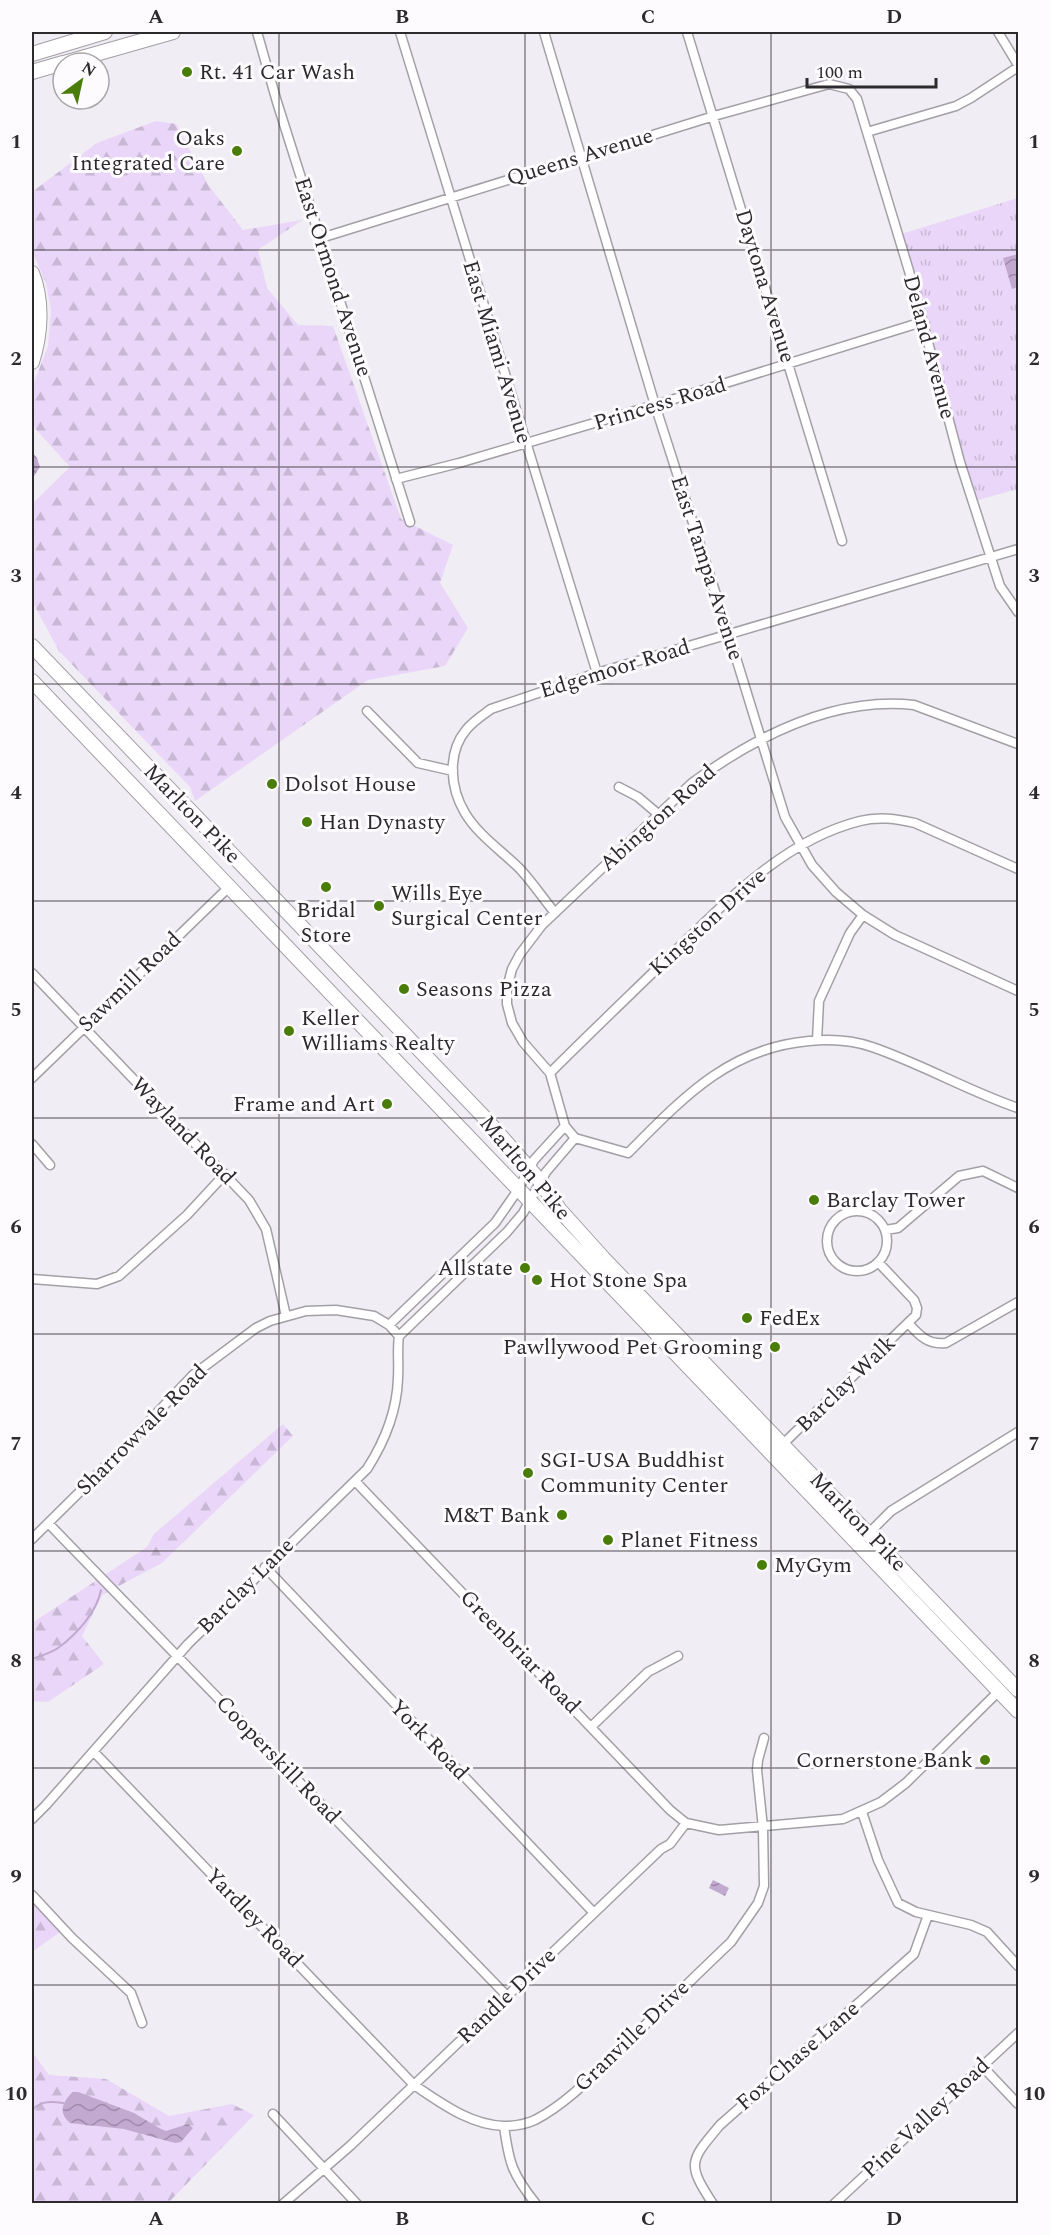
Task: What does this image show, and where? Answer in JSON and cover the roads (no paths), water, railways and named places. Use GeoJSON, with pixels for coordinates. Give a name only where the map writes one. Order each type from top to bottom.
{"type":"FeatureCollection","features":[{"type":"Feature","properties":{"kind":"main road"},"geometry":{"type":"LineString","coordinates":[[32,54],[105,32]]}},
{"type":"Feature","properties":{"kind":"main road"},"geometry":{"type":"LineString","coordinates":[[106,51],[173,32]]}},
{"type":"Feature","properties":{"kind":"main road"},"geometry":{"type":"LineString","coordinates":[[32,72],[51,66]]}},
{"type":"Feature","properties":{"kind":"main road"},"geometry":{"type":"LineString","coordinates":[[32,273],[38,299],[39,324],[32,362]]}},
{"type":"Feature","properties":{"kind":"main road","name":"Marlton Pike"},"geometry":{"type":"LineString","coordinates":[[32,646],[483,1116],[524,1180],[535,1192],[559,1209],[603,1258],[1018,1690]]}},
{"type":"Feature","properties":{"kind":"main road","name":"Marlton Pike"},"geometry":{"type":"LineString","coordinates":[[32,681],[229,887],[524,1180],[876,1562],[1018,1711]]}},
{"type":"Feature","properties":{"kind":"main road"},"geometry":{"type":"LineString","coordinates":[[876,1562],[883,1561],[891,1565],[965,1642],[999,1668]]}},
{"type":"Feature","properties":{"kind":"street","name":"East Ormond Avenue"},"geometry":{"type":"LineString","coordinates":[[257,32],[410,522]]}},
{"type":"Feature","properties":{"kind":"street","name":"East Miami Avenue"},"geometry":{"type":"LineString","coordinates":[[400,32],[597,673]]}},
{"type":"Feature","properties":{"kind":"street","name":"East Tampa Avenue"},"geometry":{"type":"LineString","coordinates":[[544,32],[655,405],[729,635],[784,817],[812,865],[836,892],[862,915],[895,934],[1018,991]]}},
{"type":"Feature","properties":{"kind":"street","name":"Daytona Avenue"},"geometry":{"type":"LineString","coordinates":[[687,32],[842,541]]}},
{"type":"Feature","properties":{"kind":"street"},"geometry":{"type":"LineString","coordinates":[[867,132],[956,106],[1018,66],[998,32]]}},
{"type":"Feature","properties":{"kind":"street","name":"Queens Avenue"},"geometry":{"type":"LineString","coordinates":[[321,238],[714,116],[829,84],[840,85]]}},
{"type":"Feature","properties":{"kind":"street","name":"Deland Avenue"},"geometry":{"type":"LineString","coordinates":[[840,85],[849,89],[857,99],[909,272],[960,462],[1000,586],[1018,612]]}},
{"type":"Feature","properties":{"kind":"street","name":"Princess Road"},"geometry":{"type":"LineString","coordinates":[[396,479],[525,444],[740,380],[788,362],[922,322]]}},
{"type":"Feature","properties":{"kind":"street","name":"Edgemoor Road"},"geometry":{"type":"LineString","coordinates":[[555,913],[520,870],[487,839],[465,814],[457,796],[453,762],[458,744],[466,730],[491,709],[597,673],[1018,549]]}},
{"type":"Feature","properties":{"kind":"street","name":"Abington Road"},"geometry":{"type":"LineString","coordinates":[[550,1073],[523,1042],[512,1023],[507,1004],[507,988],[512,969],[520,954],[542,925],[692,783],[776,730],[822,714],[866,705],[914,705],[1018,744]]}},
{"type":"Feature","properties":{"kind":"street"},"geometry":{"type":"LineString","coordinates":[[367,711],[418,763],[453,771]]}},
{"type":"Feature","properties":{"kind":"street"},"geometry":{"type":"LineString","coordinates":[[619,787],[638,797],[658,814]]}},
{"type":"Feature","properties":{"kind":"street","name":"Kingston Drive"},"geometry":{"type":"LineString","coordinates":[[550,1073],[732,896],[774,862],[823,834],[861,821],[897,819],[915,823],[1018,869]]}},
{"type":"Feature","properties":{"kind":"street","name":"Sawmill Road"},"geometry":{"type":"LineString","coordinates":[[32,1078],[229,887]]}},
{"type":"Feature","properties":{"kind":"street"},"geometry":{"type":"LineString","coordinates":[[817,1040],[819,1001],[850,933],[862,915]]}},
{"type":"Feature","properties":{"kind":"street","name":"Wayland Road"},"geometry":{"type":"LineString","coordinates":[[32,973],[249,1200],[266,1228],[286,1316]]}},
{"type":"Feature","properties":{"kind":"street"},"geometry":{"type":"LineString","coordinates":[[570,1132],[628,1153],[686,1096],[722,1068],[761,1050],[817,1040],[868,1046],[1018,1108]]}},
{"type":"Feature","properties":{"kind":"street"},"geometry":{"type":"LineString","coordinates":[[394,1330],[507,1232],[524,1213],[570,1132],[550,1073]]}},
{"type":"Feature","properties":{"kind":"street"},"geometry":{"type":"LineString","coordinates":[[394,1330],[495,1223],[524,1180],[534,1160],[570,1132]]}},
{"type":"Feature","properties":{"kind":"street"},"geometry":{"type":"LineString","coordinates":[[32,1144],[50,1165]]}},
{"type":"Feature","properties":{"kind":"street"},"geometry":{"type":"LineString","coordinates":[[885,1230],[898,1228],[959,1176],[982,1171],[1018,1188]]}},
{"type":"Feature","properties":{"kind":"street"},"geometry":{"type":"LineString","coordinates":[[32,1279],[98,1284],[119,1276],[187,1215],[225,1174]]}},
{"type":"Feature","properties":{"kind":"street"},"geometry":{"type":"LineString","coordinates":[[852,1211],[860,1211],[872,1215],[881,1223],[885,1230],[886,1247],[878,1262],[862,1270],[844,1268],[835,1261],[830,1254],[828,1235],[838,1218],[852,1211]]}},
{"type":"Feature","properties":{"kind":"street","name":"Barclay Walk"},"geometry":{"type":"LineString","coordinates":[[783,1444],[909,1324],[916,1314],[916,1302],[878,1262]]}},
{"type":"Feature","properties":{"kind":"street","name":"Barclay Walk"},"geometry":{"type":"LineString","coordinates":[[909,1324],[924,1340],[946,1343],[1018,1302]]}},
{"type":"Feature","properties":{"kind":"street","name":"Sharrowvale Road"},"geometry":{"type":"LineString","coordinates":[[32,1539],[119,1453],[192,1375],[255,1328],[306,1311],[351,1311],[374,1316],[394,1330]]}},
{"type":"Feature","properties":{"kind":"street","name":"Barclay Lane"},"geometry":{"type":"LineString","coordinates":[[32,1818],[94,1752],[177,1657],[367,1469],[382,1445],[392,1422],[398,1378],[394,1330]]}},
{"type":"Feature","properties":{"kind":"street"},"geometry":{"type":"LineString","coordinates":[[869,1533],[891,1511],[1018,1432]]}},
{"type":"Feature","properties":{"kind":"street","name":"Greenbriar Road"},"geometry":{"type":"LineString","coordinates":[[355,1481],[670,1810],[686,1823]]}},
{"type":"Feature","properties":{"kind":"street","name":"Cooperskill Road"},"geometry":{"type":"LineString","coordinates":[[48,1523],[507,1996]]}},
{"type":"Feature","properties":{"kind":"street","name":"York Road"},"geometry":{"type":"LineString","coordinates":[[265,1568],[594,1913]]}},
{"type":"Feature","properties":{"kind":"street"},"geometry":{"type":"LineString","coordinates":[[592,1726],[648,1672],[678,1656]]}},
{"type":"Feature","properties":{"kind":"street"},"geometry":{"type":"LineString","coordinates":[[686,1823],[719,1830],[763,1828],[843,1820],[862,1812],[881,1802],[906,1782],[999,1691]]}},
{"type":"Feature","properties":{"kind":"street","name":"Granville Drive"},"geometry":{"type":"LineString","coordinates":[[414,2085],[443,2105],[474,2120],[504,2126],[525,2124],[535,2120],[560,2104],[588,2080],[731,1942],[758,1903],[764,1886],[763,1828],[757,1770],[764,1738]]}},
{"type":"Feature","properties":{"kind":"street","name":"Yardley Road"},"geometry":{"type":"LineString","coordinates":[[94,1752],[414,2085]]}},
{"type":"Feature","properties":{"kind":"street"},"geometry":{"type":"LineString","coordinates":[[862,1812],[878,1860],[897,1903],[916,1912],[971,1924],[987,1932],[1018,1966]]}},
{"type":"Feature","properties":{"kind":"street","name":"Randle Drive"},"geometry":{"type":"LineString","coordinates":[[283,2204],[325,2168],[670,1844],[686,1823]]}},
{"type":"Feature","properties":{"kind":"street"},"geometry":{"type":"LineString","coordinates":[[32,1895],[72,1938],[130,1993],[142,2023]]}},
{"type":"Feature","properties":{"kind":"street","name":"Fox Chase Lane"},"geometry":{"type":"LineString","coordinates":[[712,2204],[697,2180],[694,2167],[695,2158],[700,2149],[720,2125],[914,1954],[928,1915]]}},
{"type":"Feature","properties":{"kind":"street","name":"Pine Valley Road"},"geometry":{"type":"LineString","coordinates":[[834,2204],[1018,2033]]}},
{"type":"Feature","properties":{"kind":"street"},"geometry":{"type":"LineString","coordinates":[[982,2066],[1018,2104]]}},
{"type":"Feature","properties":{"kind":"street"},"geometry":{"type":"LineString","coordinates":[[273,2114],[357,2204]]}},
{"type":"Feature","properties":{"kind":"street"},"geometry":{"type":"LineString","coordinates":[[504,2126],[512,2170],[536,2204]]}},
{"type":"Feature","properties":{"kind":"water"},"geometry":{"type":"Polygon","coordinates":[[[1018,254],[1018,287],[1012,289],[1003,258],[1018,254]]]}},
{"type":"Feature","properties":{"kind":"water"},"geometry":{"type":"Polygon","coordinates":[[[32,452],[40,467],[32,479],[32,452]]]}},
{"type":"Feature","properties":{"kind":"water"},"geometry":{"type":"Polygon","coordinates":[[[713,1880],[729,1888],[725,1896],[709,1888],[713,1880]]]}},
{"type":"Feature","properties":{"kind":"water"},"geometry":{"type":"Polygon","coordinates":[[[73,2092],[134,2113],[166,2131],[188,2124],[193,2128],[181,2142],[175,2143],[124,2129],[70,2123],[64,2115],[63,2107],[73,2092]]]}},
{"type":"Feature","properties":{"kind":"waterway"},"geometry":{"type":"LineString","coordinates":[[32,1659],[55,1650],[72,1637],[95,1607],[101,1590]]}},
{"type":"Feature","properties":{"kind":"waterway"},"geometry":{"type":"LineString","coordinates":[[32,2110],[46,2102],[63,2103]]}},
{"type":"Feature","properties":{"kind":"place","name":"Rt. 41 Car Wash"},"geometry":{"type":"Point","coordinates":[187,72]}},
{"type":"Feature","properties":{"kind":"place","name":"Oaks Integrated Care"},"geometry":{"type":"Point","coordinates":[237,151]}},
{"type":"Feature","properties":{"kind":"place","name":"Dolsot House"},"geometry":{"type":"Point","coordinates":[272,784]}},
{"type":"Feature","properties":{"kind":"place","name":"Han Dynasty"},"geometry":{"type":"Point","coordinates":[307,822]}},
{"type":"Feature","properties":{"kind":"place","name":"Bridal Store"},"geometry":{"type":"Point","coordinates":[326,887]}},
{"type":"Feature","properties":{"kind":"place","name":"Wills Eye Surgical Center"},"geometry":{"type":"Point","coordinates":[379,906]}},
{"type":"Feature","properties":{"kind":"place","name":"Seasons Pizza"},"geometry":{"type":"Point","coordinates":[404,989]}},
{"type":"Feature","properties":{"kind":"place","name":"Keller Williams Realty"},"geometry":{"type":"Point","coordinates":[289,1031]}},
{"type":"Feature","properties":{"kind":"place","name":"Frame and Art"},"geometry":{"type":"Point","coordinates":[387,1104]}},
{"type":"Feature","properties":{"kind":"place","name":"Barclay Tower"},"geometry":{"type":"Point","coordinates":[814,1200]}},
{"type":"Feature","properties":{"kind":"place","name":"Allstate"},"geometry":{"type":"Point","coordinates":[525,1268]}},
{"type":"Feature","properties":{"kind":"place","name":"Hot Stone Spa"},"geometry":{"type":"Point","coordinates":[537,1280]}},
{"type":"Feature","properties":{"kind":"place","name":"FedEx"},"geometry":{"type":"Point","coordinates":[747,1318]}},
{"type":"Feature","properties":{"kind":"place","name":"Pawllywood Pet Grooming"},"geometry":{"type":"Point","coordinates":[775,1347]}},
{"type":"Feature","properties":{"kind":"place","name":"SGI-USA Buddhist Community Center"},"geometry":{"type":"Point","coordinates":[528,1473]}},
{"type":"Feature","properties":{"kind":"place","name":"M&T Bank"},"geometry":{"type":"Point","coordinates":[562,1515]}},
{"type":"Feature","properties":{"kind":"place","name":"Planet Fitness"},"geometry":{"type":"Point","coordinates":[608,1540]}},
{"type":"Feature","properties":{"kind":"place","name":"MyGym"},"geometry":{"type":"Point","coordinates":[762,1565]}},
{"type":"Feature","properties":{"kind":"place","name":"Cornerstone Bank"},"geometry":{"type":"Point","coordinates":[985,1760]}}]}
